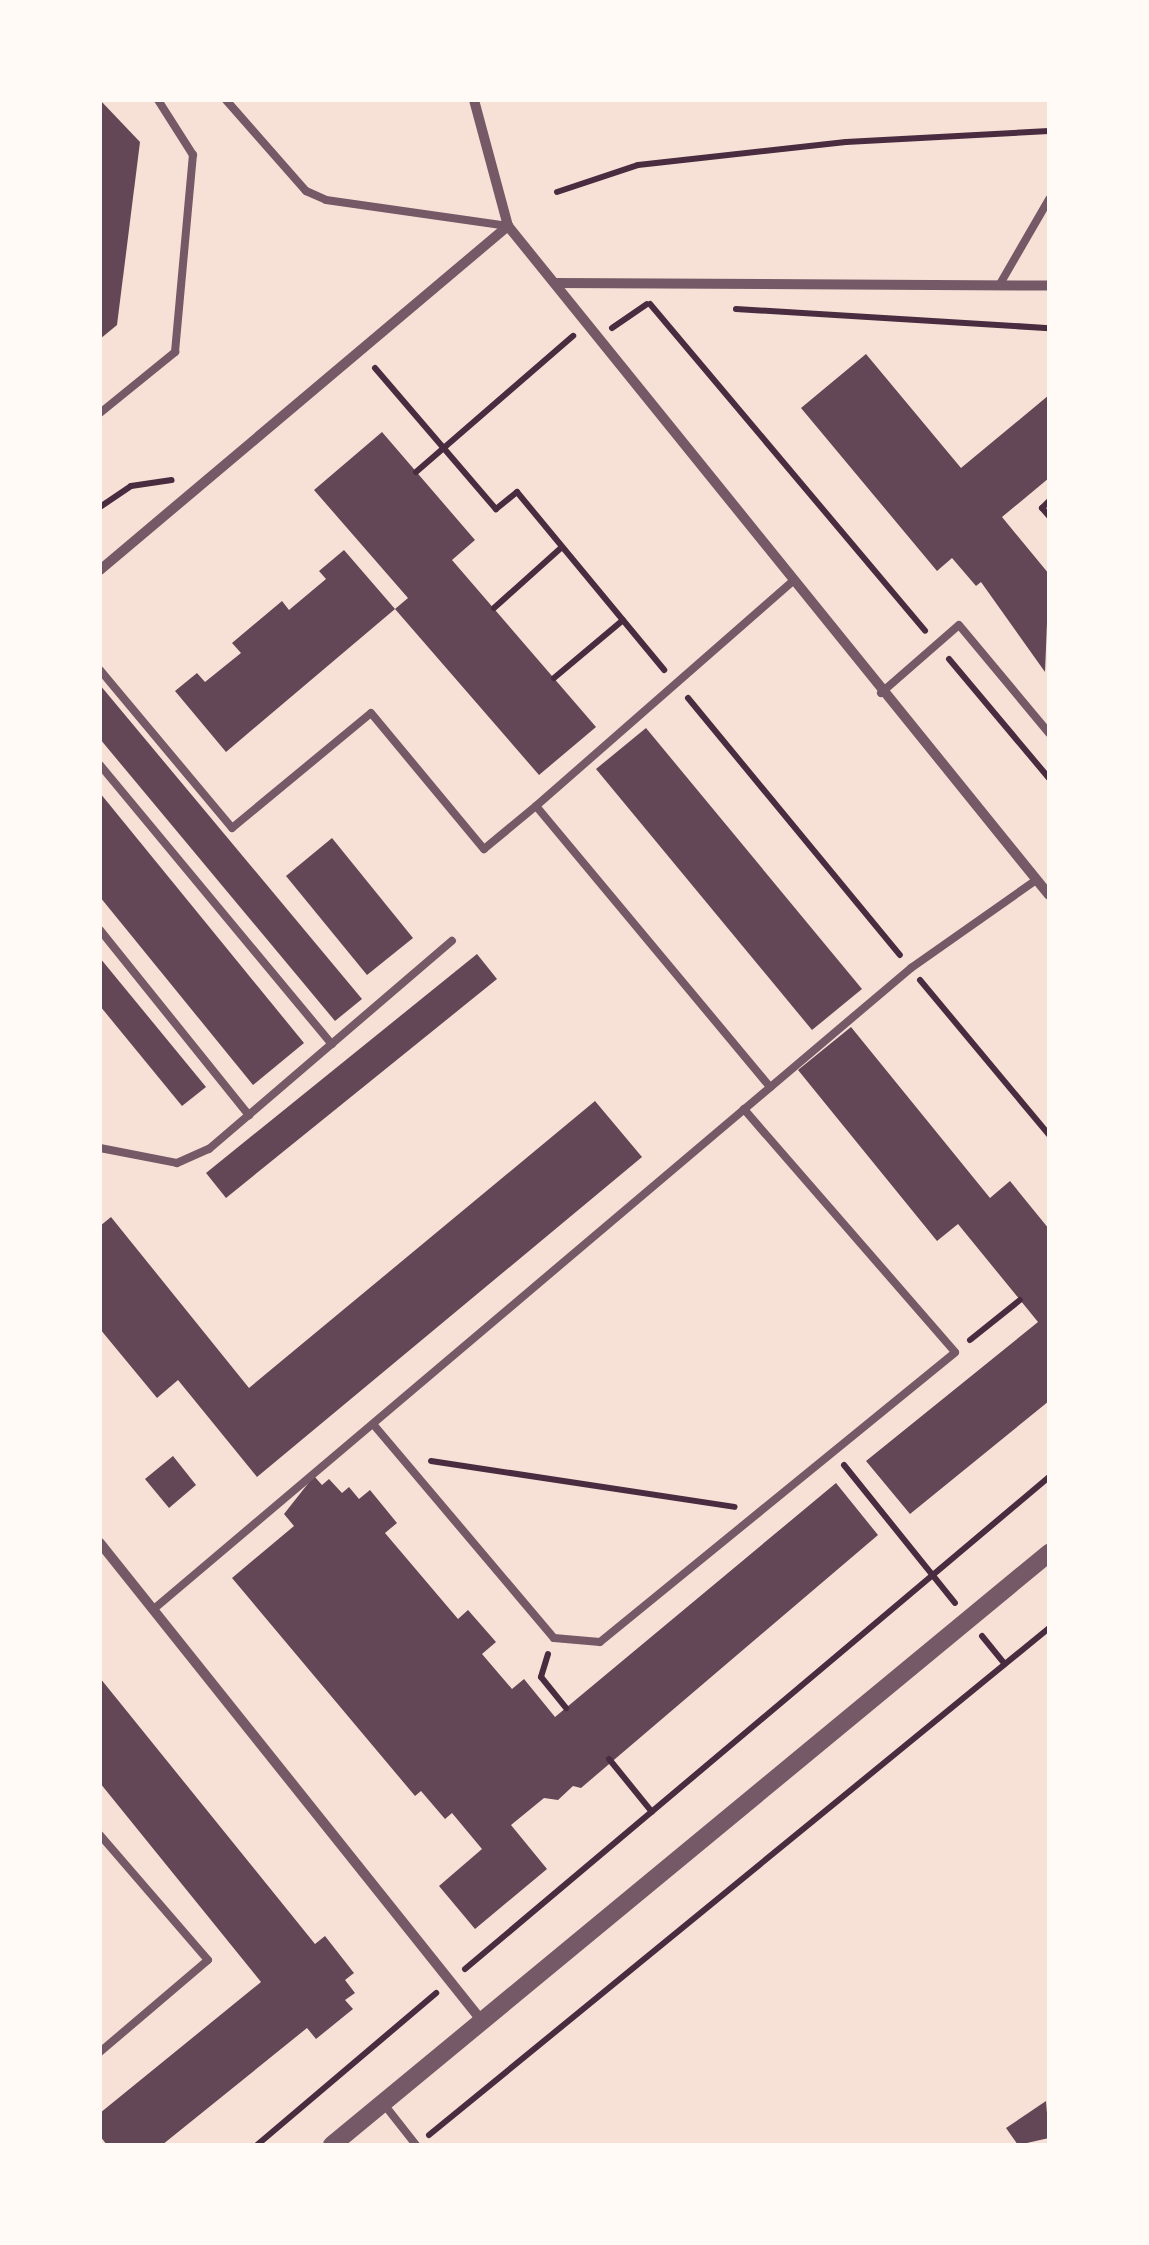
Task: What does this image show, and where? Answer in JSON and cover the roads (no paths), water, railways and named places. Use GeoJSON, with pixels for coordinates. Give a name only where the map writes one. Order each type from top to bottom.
{"type":"FeatureCollection","features":[{"type":"Feature","properties":{"kind":"street"},"geometry":{"type":"LineString","coordinates":[[474,100],[508,226],[881,693],[1049,895]]}},
{"type":"Feature","properties":{"kind":"street"},"geometry":{"type":"LineString","coordinates":[[100,570],[508,226]]}},
{"type":"Feature","properties":{"kind":"street"},"geometry":{"type":"LineString","coordinates":[[555,283],[1049,286]]}},
{"type":"Feature","properties":{"kind":"street"},"geometry":{"type":"LineString","coordinates":[[100,1543],[482,2021]]}},
{"type":"Feature","properties":{"kind":"street"},"geometry":{"type":"LineString","coordinates":[[332,2145],[1049,1553]]}},
{"type":"Feature","properties":{"kind":"lane"},"geometry":{"type":"LineString","coordinates":[[100,413],[174,352],[193,154],[158,100]]}},
{"type":"Feature","properties":{"kind":"lane"},"geometry":{"type":"LineString","coordinates":[[226,100],[306,191],[326,200],[508,226]]}},
{"type":"Feature","properties":{"kind":"lane"},"geometry":{"type":"LineString","coordinates":[[1000,284],[1049,200]]}},
{"type":"Feature","properties":{"kind":"lane"},"geometry":{"type":"LineString","coordinates":[[100,670],[232,828],[371,713],[484,849],[792,582]]}},
{"type":"Feature","properties":{"kind":"lane"},"geometry":{"type":"LineString","coordinates":[[881,693],[959,624],[1049,733]]}},
{"type":"Feature","properties":{"kind":"lane"},"geometry":{"type":"LineString","coordinates":[[100,764],[332,1044]]}},
{"type":"Feature","properties":{"kind":"lane"},"geometry":{"type":"LineString","coordinates":[[536,806],[770,1087]]}},
{"type":"Feature","properties":{"kind":"lane"},"geometry":{"type":"LineString","coordinates":[[155,1608],[911,968],[1036,880]]}},
{"type":"Feature","properties":{"kind":"lane"},"geometry":{"type":"LineString","coordinates":[[100,930],[249,1115]]}},
{"type":"Feature","properties":{"kind":"lane"},"geometry":{"type":"LineString","coordinates":[[100,1148],[177,1163],[210,1149],[452,941]]}},
{"type":"Feature","properties":{"kind":"lane"},"geometry":{"type":"LineString","coordinates":[[373,1424],[554,1638],[600,1642],[956,1352],[744,1110]]}},
{"type":"Feature","properties":{"kind":"lane"},"geometry":{"type":"LineString","coordinates":[[100,1834],[208,1960],[100,2052]]}},
{"type":"Feature","properties":{"kind":"lane"},"geometry":{"type":"LineString","coordinates":[[383,2103],[416,2145]]}}]}
